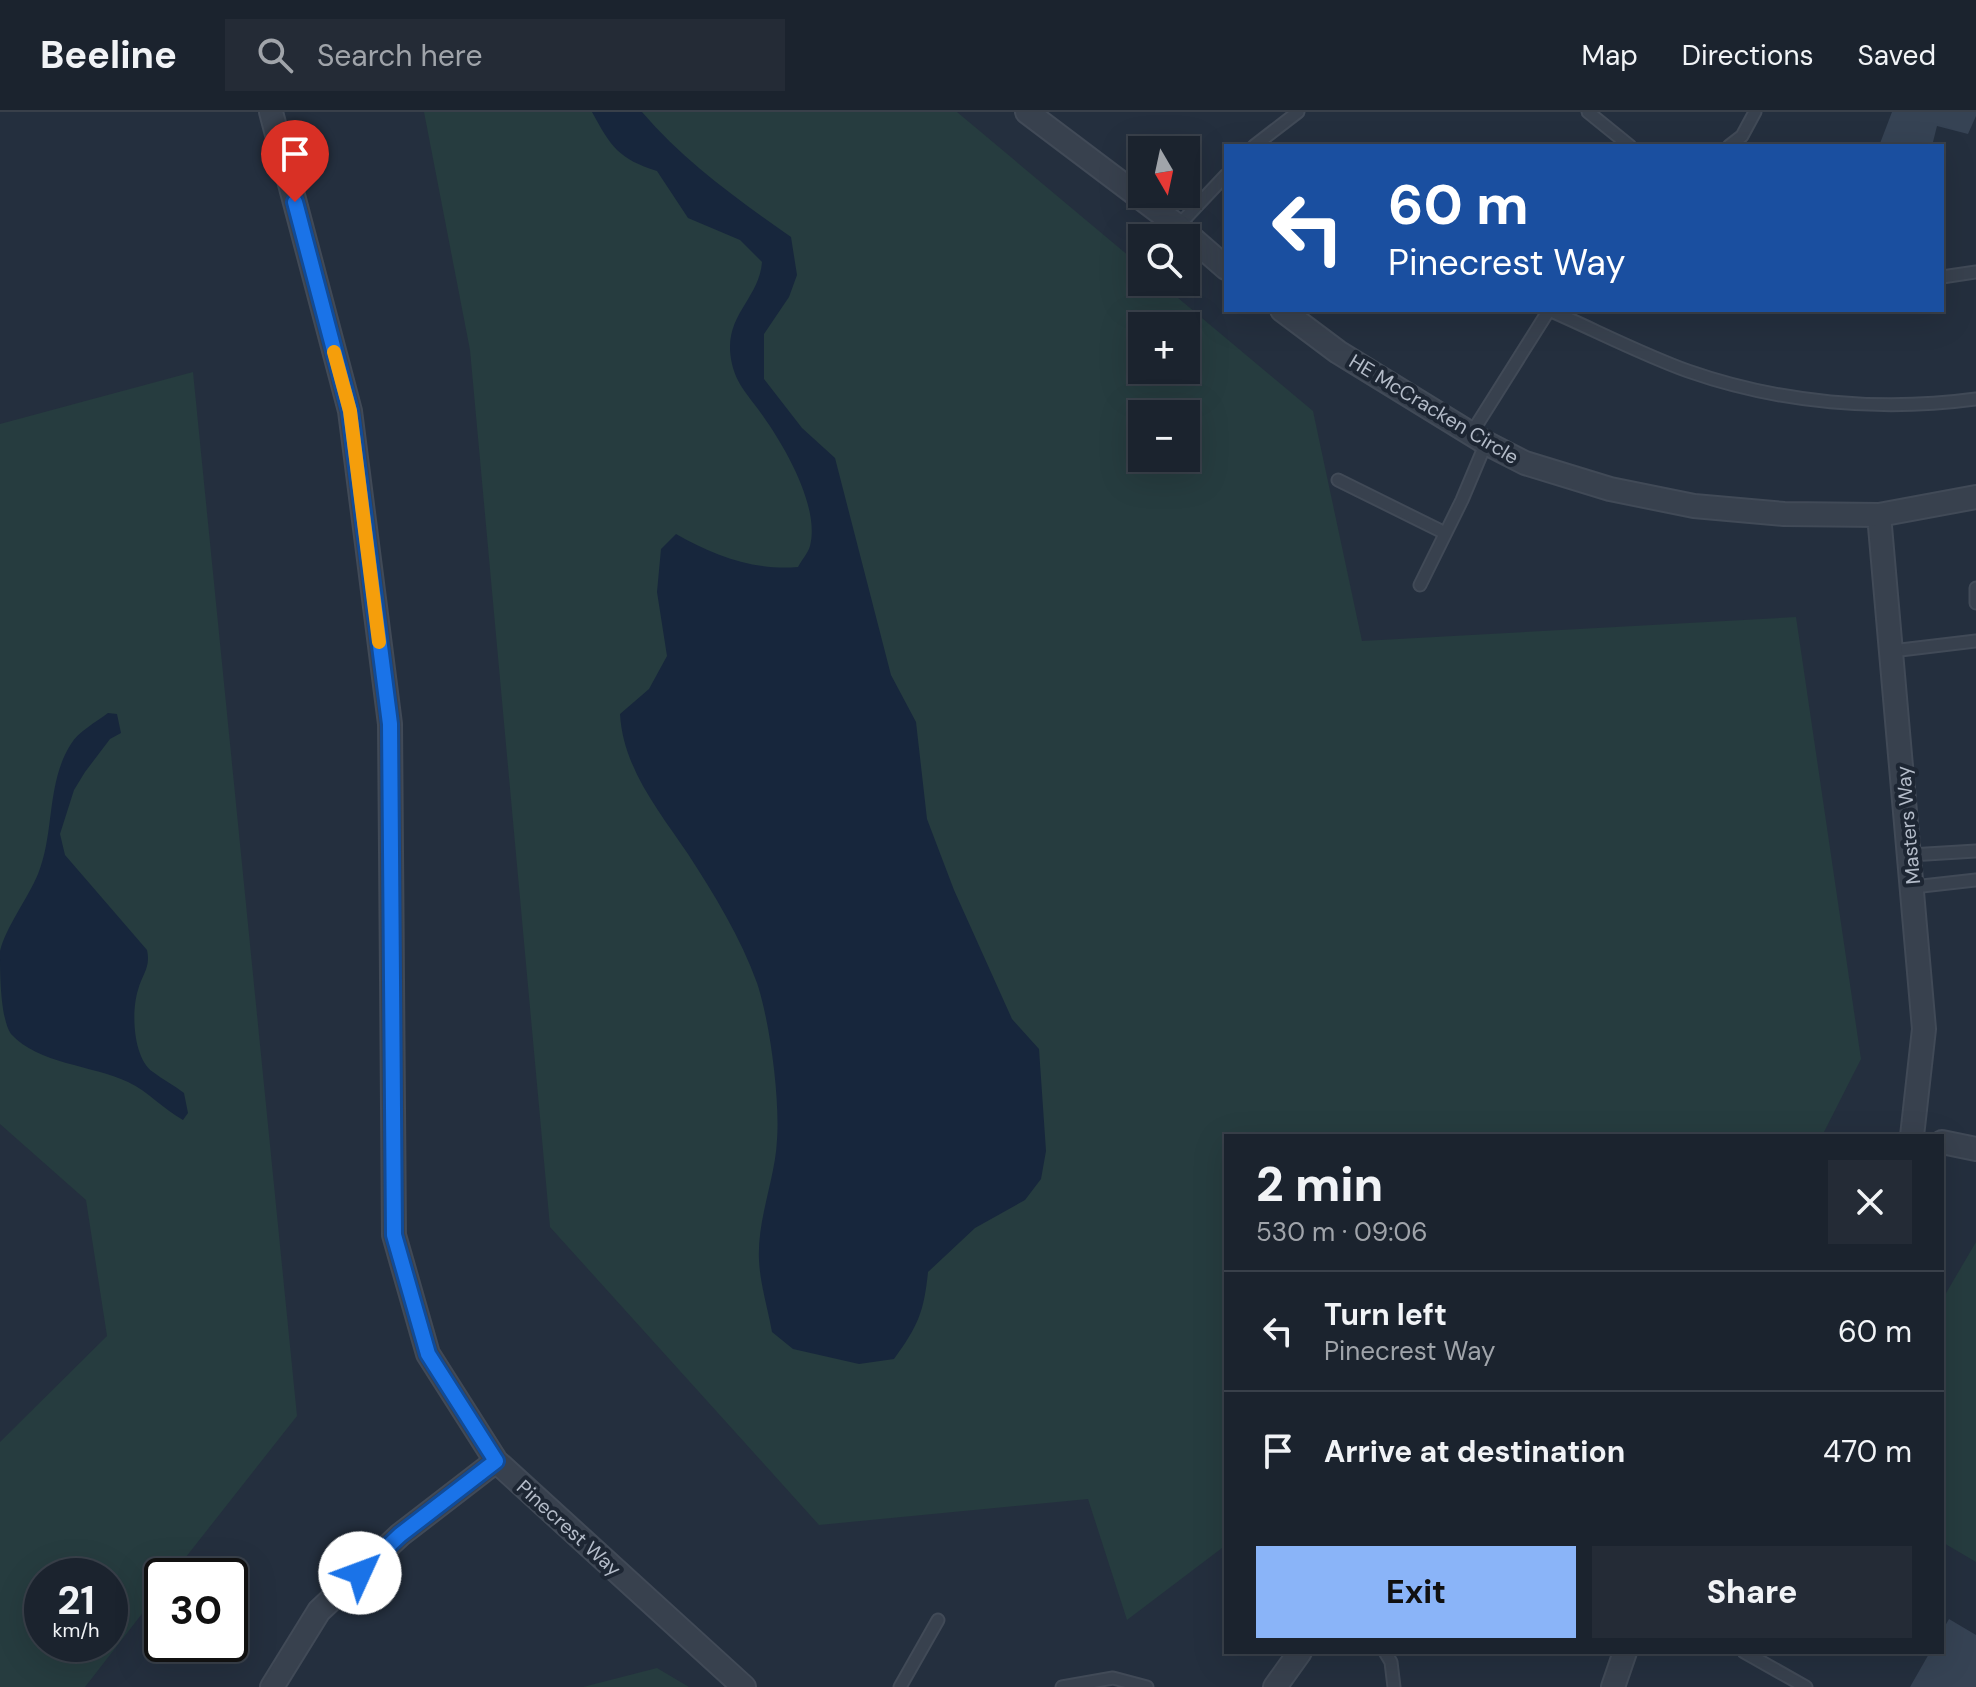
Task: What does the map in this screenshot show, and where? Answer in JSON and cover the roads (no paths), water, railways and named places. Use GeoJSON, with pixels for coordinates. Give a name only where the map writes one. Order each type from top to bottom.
{"type":"FeatureCollection","features":[{"type":"Feature","properties":{"kind":"street","name":"Pinecrest Way"},"geometry":{"type":"LineString","coordinates":[[271,112],[350,411],[390,724],[394,1235],[428,1354],[496,1461],[744,1687]]}},
{"type":"Feature","properties":{"kind":"street"},"geometry":{"type":"LineString","coordinates":[[1027,112],[1175,224]]}},
{"type":"Feature","properties":{"kind":"street"},"geometry":{"type":"LineString","coordinates":[[1200,245],[1224,266]]}},
{"type":"Feature","properties":{"kind":"street","name":"HE McCracken Circle"},"geometry":{"type":"LineString","coordinates":[[1285,312],[1338,352],[1478,439],[1525,463],[1610,489],[1694,506],[1784,514],[1879,515],[1976,497]]}},
{"type":"Feature","properties":{"kind":"street","name":"Masters Way"},"geometry":{"type":"LineString","coordinates":[[1879,515],[1924,1029],[1912,1134]]}},
{"type":"Feature","properties":{"kind":"street"},"geometry":{"type":"LineString","coordinates":[[1944,1142],[1976,1149]]}},
{"type":"Feature","properties":{"kind":"street"},"geometry":{"type":"LineString","coordinates":[[272,1687],[319,1611],[400,1535],[496,1461]]}},
{"type":"Feature","properties":{"kind":"street"},"geometry":{"type":"LineString","coordinates":[[1275,1687],[1299,1654]]}},
{"type":"Feature","properties":{"kind":"street"},"geometry":{"type":"LineString","coordinates":[[1613,1687],[1624,1654]]}},
{"type":"Feature","properties":{"kind":"lane"},"geometry":{"type":"LineString","coordinates":[[1257,144],[1298,112]]}},
{"type":"Feature","properties":{"kind":"lane"},"geometry":{"type":"LineString","coordinates":[[1588,112],[1628,144]]}},
{"type":"Feature","properties":{"kind":"lane"},"geometry":{"type":"LineString","coordinates":[[1732,144],[1742,136],[1755,112]]}},
{"type":"Feature","properties":{"kind":"lane"},"geometry":{"type":"LineString","coordinates":[[1180,224],[1224,177]]}},
{"type":"Feature","properties":{"kind":"lane"},"geometry":{"type":"LineString","coordinates":[[1944,277],[1976,272]]}},
{"type":"Feature","properties":{"kind":"lane"},"geometry":{"type":"LineString","coordinates":[[1420,585],[1445,533],[1478,439],[1548,312]]}},
{"type":"Feature","properties":{"kind":"lane"},"geometry":{"type":"LineString","coordinates":[[1554,312],[1689,371],[1794,400],[1929,405],[1976,399]]}},
{"type":"Feature","properties":{"kind":"lane"},"geometry":{"type":"LineString","coordinates":[[1338,480],[1445,533]]}},
{"type":"Feature","properties":{"kind":"lane"},"geometry":{"type":"LineString","coordinates":[[1976,588],[1976,603]]}},
{"type":"Feature","properties":{"kind":"lane"},"geometry":{"type":"LineString","coordinates":[[1892,651],[1976,641]]}},
{"type":"Feature","properties":{"kind":"lane"},"geometry":{"type":"LineString","coordinates":[[1910,855],[1976,851]]}},
{"type":"Feature","properties":{"kind":"lane"},"geometry":{"type":"LineString","coordinates":[[1913,887],[1976,880]]}},
{"type":"Feature","properties":{"kind":"lane"},"geometry":{"type":"LineString","coordinates":[[900,1687],[938,1620]]}},
{"type":"Feature","properties":{"kind":"lane"},"geometry":{"type":"LineString","coordinates":[[1386,1654],[1391,1662],[1394,1687]]}},
{"type":"Feature","properties":{"kind":"lane"},"geometry":{"type":"LineString","coordinates":[[1748,1654],[1806,1687]]}},
{"type":"Feature","properties":{"kind":"lane"},"geometry":{"type":"LineString","coordinates":[[1062,1687],[1113,1678],[1147,1687]]}},
{"type":"Feature","properties":{"kind":"water"},"geometry":{"type":"Polygon","coordinates":[[[592,112],[642,112],[694,164],[791,237],[797,275],[789,297],[764,334],[764,379],[802,428],[835,458],[891,675],[916,722],[927,819],[954,890],[1012,1019],[1039,1049],[1046,1151],[1041,1179],[1025,1200],[975,1228],[928,1272],[918,1318],[894,1359],[859,1364],[793,1349],[772,1332],[761,1278],[759,1245],[776,1155],[778,1123],[770,1039],[762,999],[751,966],[726,917],[635,771],[620,714],[649,689],[667,656],[657,592],[661,549],[676,534],[734,560],[782,568],[798,567],[810,546],[810,514],[798,478],[772,429],[741,385],[732,364],[732,333],[754,288],[762,262],[740,240],[688,218],[657,171],[633,162],[617,150],[592,112]]]}},
{"type":"Feature","properties":{"kind":"water"},"geometry":{"type":"Polygon","coordinates":[[[108,713],[117,714],[121,733],[110,739],[74,790],[60,834],[65,855],[147,950],[147,966],[136,999],[135,1034],[146,1065],[184,1093],[188,1113],[183,1120],[128,1082],[50,1058],[22,1044],[11,1034],[5,1017],[0,951],[38,874],[63,759],[74,740],[108,713]]]}}]}
